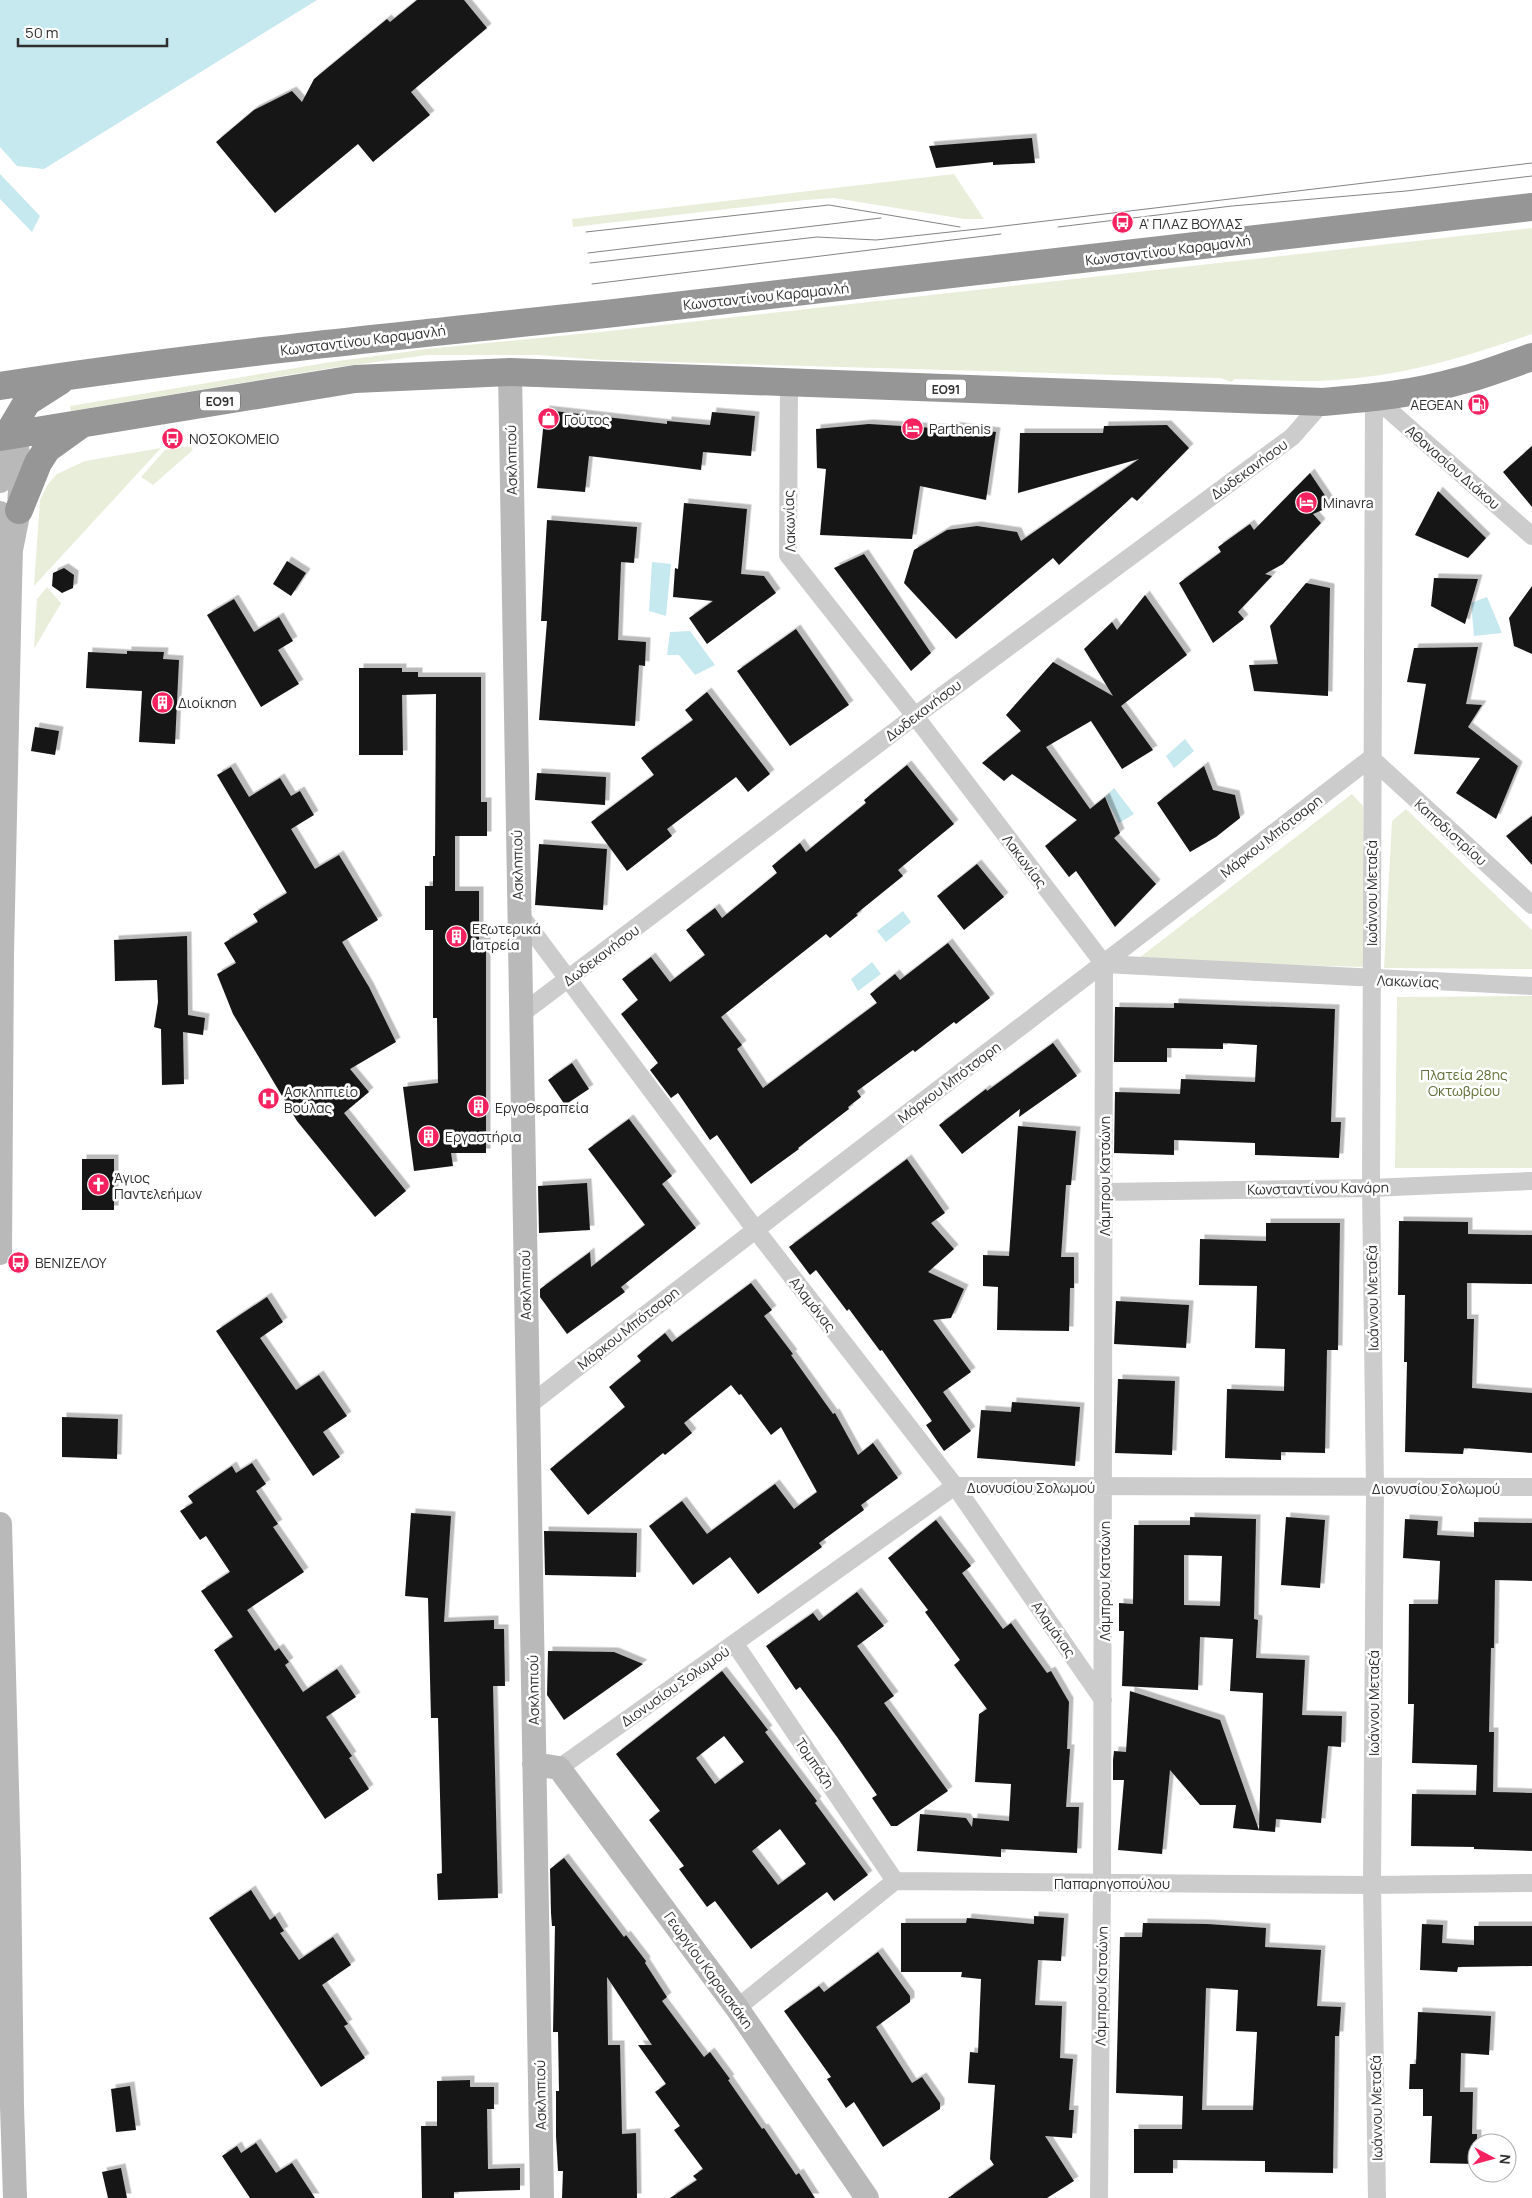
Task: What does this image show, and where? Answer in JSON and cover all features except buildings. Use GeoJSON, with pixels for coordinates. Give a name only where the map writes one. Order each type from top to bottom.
{"type":"FeatureCollection","features":[{"type":"Feature","properties":{"kind":"highway","name":"Κωνσταντίνου Καραμανλή"},"geometry":{"type":"LineString","coordinates":[[0,386],[316,345],[973,273],[1532,207]]}},
{"type":"Feature","properties":{"kind":"highway","name":"ΕΟ91"},"geometry":{"type":"LineString","coordinates":[[2,434],[356,379],[510,372],[1323,402],[1374,397],[1459,382],[1532,357]]}},
{"type":"Feature","properties":{"kind":"highway"},"geometry":{"type":"LineString","coordinates":[[2,434],[27,402],[68,376]]}},
{"type":"Feature","properties":{"kind":"highway"},"geometry":{"type":"LineString","coordinates":[[10,512],[47,449],[84,422]]}},
{"type":"Feature","properties":{"kind":"street","name":"Ασκληπιού"},"geometry":{"type":"LineString","coordinates":[[510,372],[542,2198]]}},
{"type":"Feature","properties":{"kind":"street","name":"Λακωνίας"},"geometry":{"type":"LineString","coordinates":[[788,383],[788,555],[1104,964],[1532,986]]}},
{"type":"Feature","properties":{"kind":"street","name":"Αθανασίου Διάκου"},"geometry":{"type":"LineString","coordinates":[[1374,397],[1532,536]]}},
{"type":"Feature","properties":{"kind":"street","name":"Ιωάννου Μεταξά"},"geometry":{"type":"LineString","coordinates":[[1374,397],[1371,758],[1371,1188],[1374,1488],[1372,1885],[1377,2198]]}},
{"type":"Feature","properties":{"kind":"street","name":"Δωδεκανήσου"},"geometry":{"type":"LineString","coordinates":[[520,1015],[914,716],[1292,437],[1323,402]]}},
{"type":"Feature","properties":{"kind":"street"},"geometry":{"type":"LineString","coordinates":[[0,481],[2,434]]}},
{"type":"Feature","properties":{"kind":"street"},"geometry":{"type":"LineString","coordinates":[[0,1253],[1,954],[11,550],[10,512],[21,468],[17,448],[2,434]]}},
{"type":"Feature","properties":{"kind":"street","name":"Καποδιστρίου"},"geometry":{"type":"LineString","coordinates":[[1371,758],[1532,905]]}},
{"type":"Feature","properties":{"kind":"street","name":"Μάρκου Μπότσαρη"},"geometry":{"type":"LineString","coordinates":[[528,1406],[755,1229],[1371,758]]}},
{"type":"Feature","properties":{"kind":"street","name":"Αλαμάνας"},"geometry":{"type":"LineString","coordinates":[[518,912],[755,1229],[954,1486],[1103,1700]]}},
{"type":"Feature","properties":{"kind":"street","name":"Λάμπρου Κατσώνη"},"geometry":{"type":"LineString","coordinates":[[1099,2198],[1104,1487],[1104,964]]}},
{"type":"Feature","properties":{"kind":"street","name":"Κωνσταντίνου Κανάρη"},"geometry":{"type":"LineString","coordinates":[[1104,1192],[1371,1188],[1532,1181]]}},
{"type":"Feature","properties":{"kind":"street","name":"Διονυσίου Σολωμού"},"geometry":{"type":"LineString","coordinates":[[559,1768],[954,1486],[1532,1487]]}},
{"type":"Feature","properties":{"kind":"street"},"geometry":{"type":"LineString","coordinates":[[0,1524],[5,1868],[15,2198]]}},
{"type":"Feature","properties":{"kind":"street","name":"Τομπάζη"},"geometry":{"type":"LineString","coordinates":[[735,1644],[895,1881]]}},
{"type":"Feature","properties":{"kind":"street"},"geometry":{"type":"LineString","coordinates":[[534,1764],[559,1768]]}},
{"type":"Feature","properties":{"kind":"street","name":"Γεωργίου Καραισκάκη"},"geometry":{"type":"LineString","coordinates":[[559,1768],[737,2008],[867,2198]]}},
{"type":"Feature","properties":{"kind":"street"},"geometry":{"type":"LineString","coordinates":[[737,2008],[895,1881]]}},
{"type":"Feature","properties":{"kind":"street","name":"Παπαρηγοπούλου"},"geometry":{"type":"LineString","coordinates":[[895,1881],[1372,1885],[1532,1883]]}},
{"type":"Feature","properties":{"kind":"street"},"geometry":{"type":"LineString","coordinates":[[1099,2198],[1107,2198]]}},
{"type":"Feature","properties":{"kind":"green space"},"geometry":{"type":"Polygon","coordinates":[[[954,174],[984,219],[964,219],[834,198],[573,227],[572,219],[954,174]]]}},
{"type":"Feature","properties":{"kind":"green space"},"geometry":{"type":"Polygon","coordinates":[[[1532,228],[1532,334],[1417,368],[1370,376],[1319,381],[1235,379],[1231,382],[1221,378],[602,360],[538,355],[428,355],[331,368],[71,411],[70,406],[331,362],[427,349],[600,332],[1532,228]]]}},
{"type":"Feature","properties":{"kind":"green space"},"geometry":{"type":"Polygon","coordinates":[[[190,446],[193,450],[153,485],[141,477],[165,450],[190,446]]]}},
{"type":"Feature","properties":{"kind":"green space"},"geometry":{"type":"Polygon","coordinates":[[[161,448],[34,586],[40,500],[48,484],[57,474],[85,461],[161,448]]]}},
{"type":"Feature","properties":{"kind":"green space"},"geometry":{"type":"Polygon","coordinates":[[[47,587],[61,603],[34,649],[37,599],[47,587]]]}},
{"type":"Feature","properties":{"kind":"green space"},"geometry":{"type":"Polygon","coordinates":[[[1352,794],[1363,806],[1365,967],[1135,961],[1352,794]]]}},
{"type":"Feature","properties":{"kind":"green space"},"geometry":{"type":"Polygon","coordinates":[[[1406,809],[1532,930],[1532,969],[1384,968],[1392,821],[1406,809]]]}},
{"type":"Feature","properties":{"kind":"green space","name":"Πλατεία 28ης Οκτωβρίου"},"geometry":{"type":"Polygon","coordinates":[[[1532,996],[1532,1168],[1395,1168],[1397,997],[1532,996]]]}},
{"type":"Feature","properties":{"kind":"water"},"geometry":{"type":"Polygon","coordinates":[[[0,0],[317,0],[44,169],[17,166],[0,147],[0,0]]]}},
{"type":"Feature","properties":{"kind":"water"},"geometry":{"type":"Polygon","coordinates":[[[0,174],[40,216],[32,232],[0,199],[0,174]]]}},
{"type":"Feature","properties":{"kind":"water"},"geometry":{"type":"Polygon","coordinates":[[[652,562],[671,564],[666,616],[649,611],[652,562]]]}},
{"type":"Feature","properties":{"kind":"water"},"geometry":{"type":"Polygon","coordinates":[[[1487,597],[1502,633],[1474,636],[1471,603],[1487,597]]]}},
{"type":"Feature","properties":{"kind":"water"},"geometry":{"type":"Polygon","coordinates":[[[690,631],[715,665],[695,675],[679,655],[667,655],[670,632],[690,631]]]}},
{"type":"Feature","properties":{"kind":"water"},"geometry":{"type":"Polygon","coordinates":[[[1185,739],[1194,751],[1174,768],[1166,756],[1185,739]]]}},
{"type":"Feature","properties":{"kind":"water"},"geometry":{"type":"Polygon","coordinates":[[[1114,788],[1134,814],[1119,823],[1105,797],[1114,788]]]}},
{"type":"Feature","properties":{"kind":"water"},"geometry":{"type":"Polygon","coordinates":[[[903,911],[911,922],[886,942],[877,931],[903,911]]]}},
{"type":"Feature","properties":{"kind":"water"},"geometry":{"type":"Polygon","coordinates":[[[872,962],[881,974],[858,991],[851,979],[872,962]]]}},
{"type":"Feature","properties":{"kind":"tram line"},"geometry":{"type":"LineString","coordinates":[[590,263],[817,237],[876,240],[1532,163]]}},
{"type":"Feature","properties":{"kind":"tram line"},"geometry":{"type":"LineString","coordinates":[[1058,227],[1232,206],[1406,191],[1532,176]]}},
{"type":"Feature","properties":{"kind":"tram line"},"geometry":{"type":"LineString","coordinates":[[586,232],[829,205],[960,227]]}},
{"type":"Feature","properties":{"kind":"tram line"},"geometry":{"type":"LineString","coordinates":[[588,253],[881,218]]}},
{"type":"Feature","properties":{"kind":"tram line"},"geometry":{"type":"LineString","coordinates":[[592,284],[1001,234]]}},
{"type":"Feature","properties":{"kind":"place","name":"Α' ΠΛΑΖ ΒΟΥΛΑΣ"},"geometry":{"type":"Point","coordinates":[1123,223]}},
{"type":"Feature","properties":{"kind":"place","name":"AEGEAN"},"geometry":{"type":"Point","coordinates":[1479,404]}},
{"type":"Feature","properties":{"kind":"place","name":"Γούτος"},"geometry":{"type":"Point","coordinates":[548,419]}},
{"type":"Feature","properties":{"kind":"place","name":"Parthenis"},"geometry":{"type":"Point","coordinates":[913,428]}},
{"type":"Feature","properties":{"kind":"place","name":"ΝΟΣΟΚΟΜΕΙΟ"},"geometry":{"type":"Point","coordinates":[173,438]}},
{"type":"Feature","properties":{"kind":"place","name":"Minavra"},"geometry":{"type":"Point","coordinates":[1307,502]}},
{"type":"Feature","properties":{"kind":"place","name":"Διοίκηση"},"geometry":{"type":"Point","coordinates":[162,702]}},
{"type":"Feature","properties":{"kind":"place","name":"Εξωτερικά Ιατρεία"},"geometry":{"type":"Point","coordinates":[456,936]}},
{"type":"Feature","properties":{"kind":"place","name":"Ασκληπιείο Βούλας"},"geometry":{"type":"Point","coordinates":[268,1099]}},
{"type":"Feature","properties":{"kind":"place","name":"Εργοθεραπεία"},"geometry":{"type":"Point","coordinates":[479,1107]}},
{"type":"Feature","properties":{"kind":"place","name":"Εργαστήρια"},"geometry":{"type":"Point","coordinates":[429,1136]}},
{"type":"Feature","properties":{"kind":"place","name":"Άγιος Παντελεήμων"},"geometry":{"type":"Point","coordinates":[98,1185]}},
{"type":"Feature","properties":{"kind":"place","name":"ΒΕΝΙΖΕΛΟΥ"},"geometry":{"type":"Point","coordinates":[19,1262]}}]}
